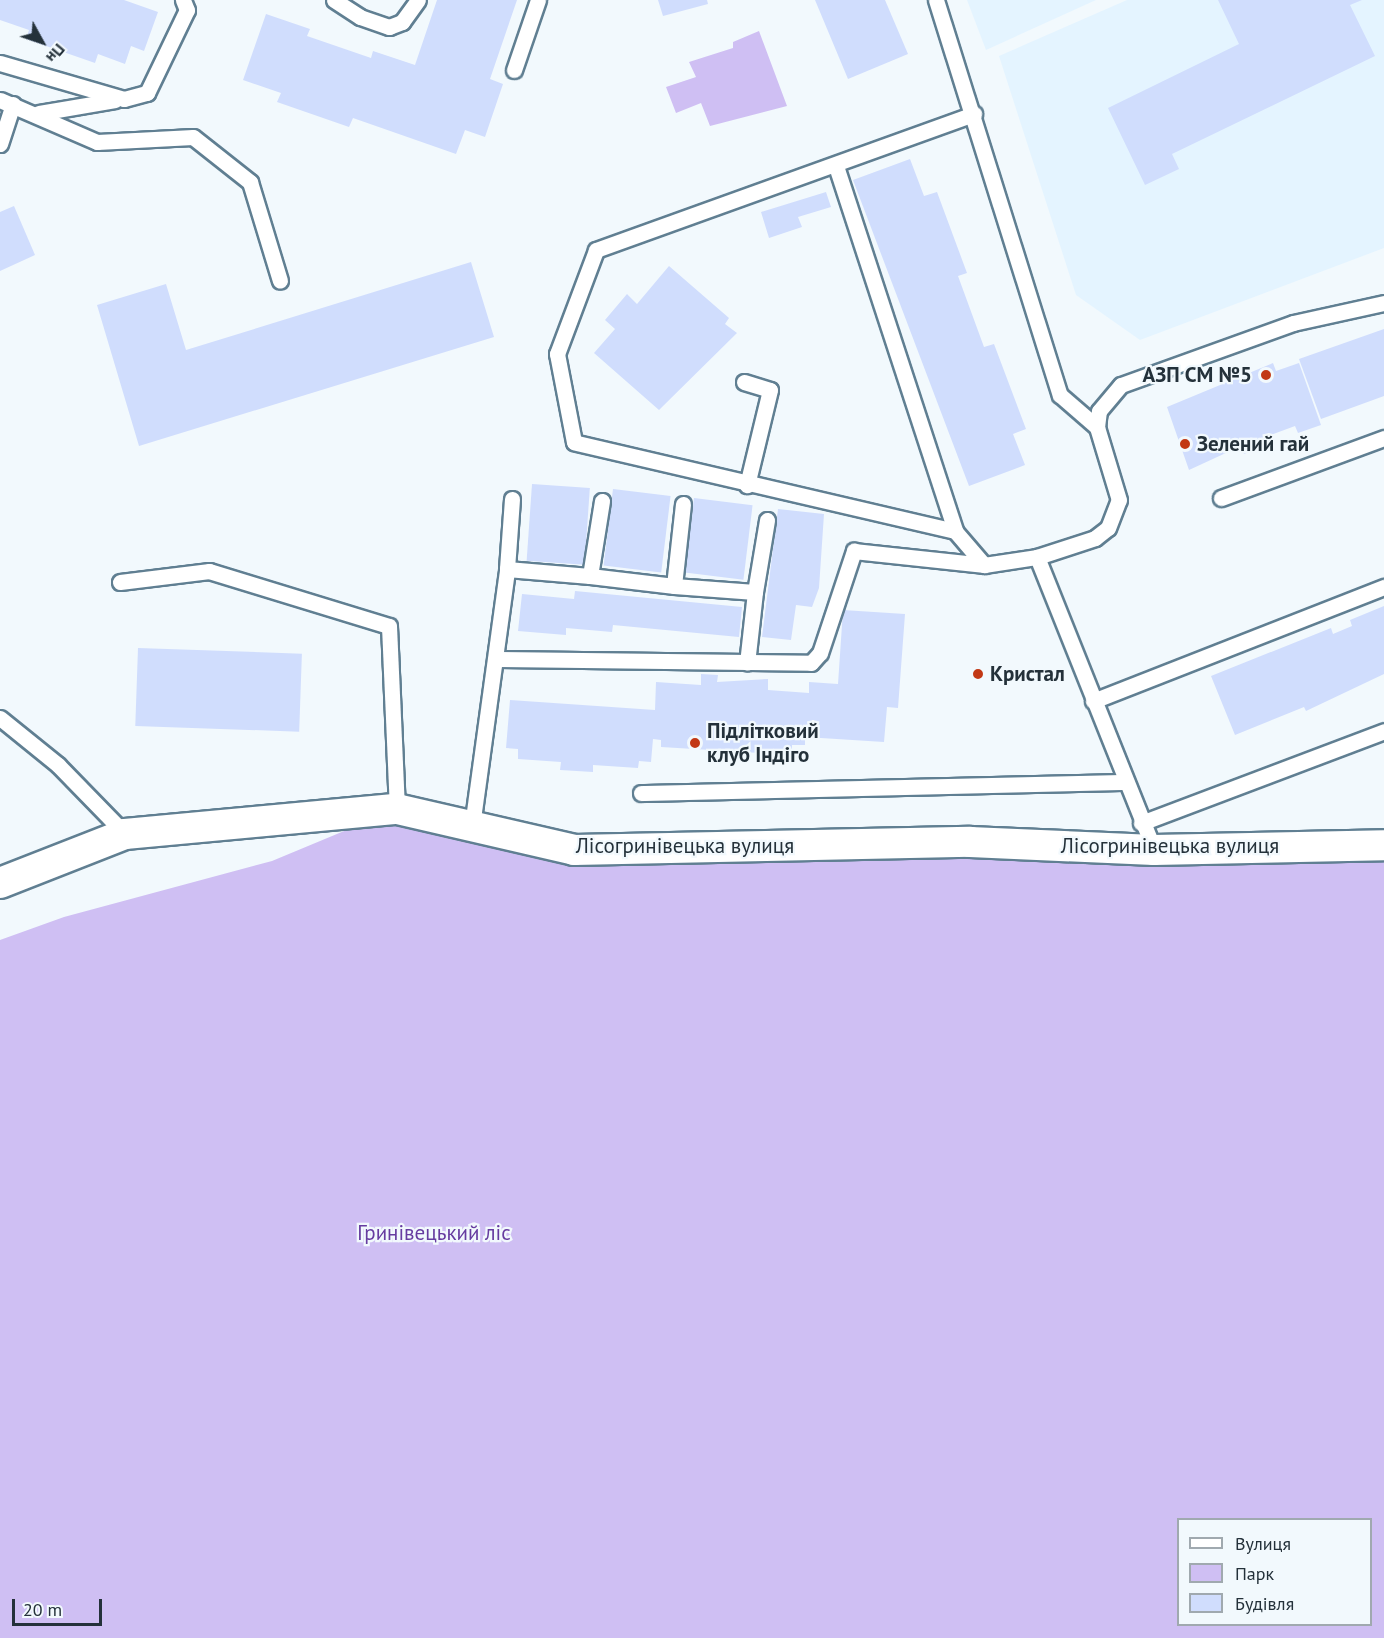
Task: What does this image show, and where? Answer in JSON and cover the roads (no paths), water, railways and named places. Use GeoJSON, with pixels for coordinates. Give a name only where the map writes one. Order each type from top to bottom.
{"type":"FeatureCollection","features":[{"type":"Feature","properties":{"kind":"street","name":"Лісогринівецька вулиця"},"geometry":{"type":"LineString","coordinates":[[0,884],[125,834],[397,809],[574,850],[969,842],[1154,850],[1384,845]]}},
{"type":"Feature","properties":{"kind":"lane"},"geometry":{"type":"LineString","coordinates":[[39,113],[124,99],[148,92],[187,10],[183,0]]}},
{"type":"Feature","properties":{"kind":"lane"},"geometry":{"type":"LineString","coordinates":[[334,0],[360,17],[389,27],[402,22],[418,0]]}},
{"type":"Feature","properties":{"kind":"lane"},"geometry":{"type":"LineString","coordinates":[[514,70],[538,0]]}},
{"type":"Feature","properties":{"kind":"lane"},"geometry":{"type":"LineString","coordinates":[[936,0],[974,114],[1060,395],[1097,427]]}},
{"type":"Feature","properties":{"kind":"lane"},"geometry":{"type":"LineString","coordinates":[[0,63],[124,99]]}},
{"type":"Feature","properties":{"kind":"lane"},"geometry":{"type":"LineString","coordinates":[[0,144],[7,102],[39,113],[97,142],[193,137],[250,182],[280,281]]}},
{"type":"Feature","properties":{"kind":"lane"},"geometry":{"type":"LineString","coordinates":[[955,531],[747,485],[574,442],[557,354],[596,250],[836,166],[974,114]]}},
{"type":"Feature","properties":{"kind":"lane"},"geometry":{"type":"LineString","coordinates":[[836,166],[955,531],[984,565]]}},
{"type":"Feature","properties":{"kind":"lane"},"geometry":{"type":"LineString","coordinates":[[499,659],[811,663],[820,653],[854,551],[984,565],[1036,557],[1095,538],[1116,513],[1119,500],[1097,427],[1099,411],[1121,385],[1293,323],[1384,303]]}},
{"type":"Feature","properties":{"kind":"lane"},"geometry":{"type":"LineString","coordinates":[[744,382],[770,390],[747,485]]}},
{"type":"Feature","properties":{"kind":"lane"},"geometry":{"type":"LineString","coordinates":[[1221,498],[1384,438]]}},
{"type":"Feature","properties":{"kind":"lane"},"geometry":{"type":"LineString","coordinates":[[472,826],[499,659],[512,499]]}},
{"type":"Feature","properties":{"kind":"lane"},"geometry":{"type":"LineString","coordinates":[[590,576],[602,501]]}},
{"type":"Feature","properties":{"kind":"lane"},"geometry":{"type":"LineString","coordinates":[[674,586],[683,504]]}},
{"type":"Feature","properties":{"kind":"lane"},"geometry":{"type":"LineString","coordinates":[[747,663],[755,592],[767,520]]}},
{"type":"Feature","properties":{"kind":"lane"},"geometry":{"type":"LineString","coordinates":[[1036,557],[1141,823],[1154,850]]}},
{"type":"Feature","properties":{"kind":"lane"},"geometry":{"type":"LineString","coordinates":[[507,569],[755,592]]}},
{"type":"Feature","properties":{"kind":"lane"},"geometry":{"type":"LineString","coordinates":[[120,582],[209,571],[389,626],[397,809]]}},
{"type":"Feature","properties":{"kind":"lane"},"geometry":{"type":"LineString","coordinates":[[1093,701],[1384,587]]}},
{"type":"Feature","properties":{"kind":"lane"},"geometry":{"type":"LineString","coordinates":[[0,718],[58,765],[125,834]]}},
{"type":"Feature","properties":{"kind":"lane"},"geometry":{"type":"LineString","coordinates":[[1141,823],[1384,731]]}},
{"type":"Feature","properties":{"kind":"lane"},"geometry":{"type":"LineString","coordinates":[[641,793],[1125,782]]}},
{"type":"Feature","properties":{"kind":"place","name":"АЗП СМ №5"},"geometry":{"type":"Point","coordinates":[1266,375]}},
{"type":"Feature","properties":{"kind":"place","name":"Зелений гай"},"geometry":{"type":"Point","coordinates":[1185,444]}},
{"type":"Feature","properties":{"kind":"place","name":"Кристал"},"geometry":{"type":"Point","coordinates":[978,674]}},
{"type":"Feature","properties":{"kind":"place","name":"Підлітковий клуб Індіго"},"geometry":{"type":"Point","coordinates":[695,743]}},
{"type":"Feature","properties":{"kind":"park label","name":"Гринівецький ліс"},"geometry":{"type":"Point","coordinates":[434,1233]}}]}
